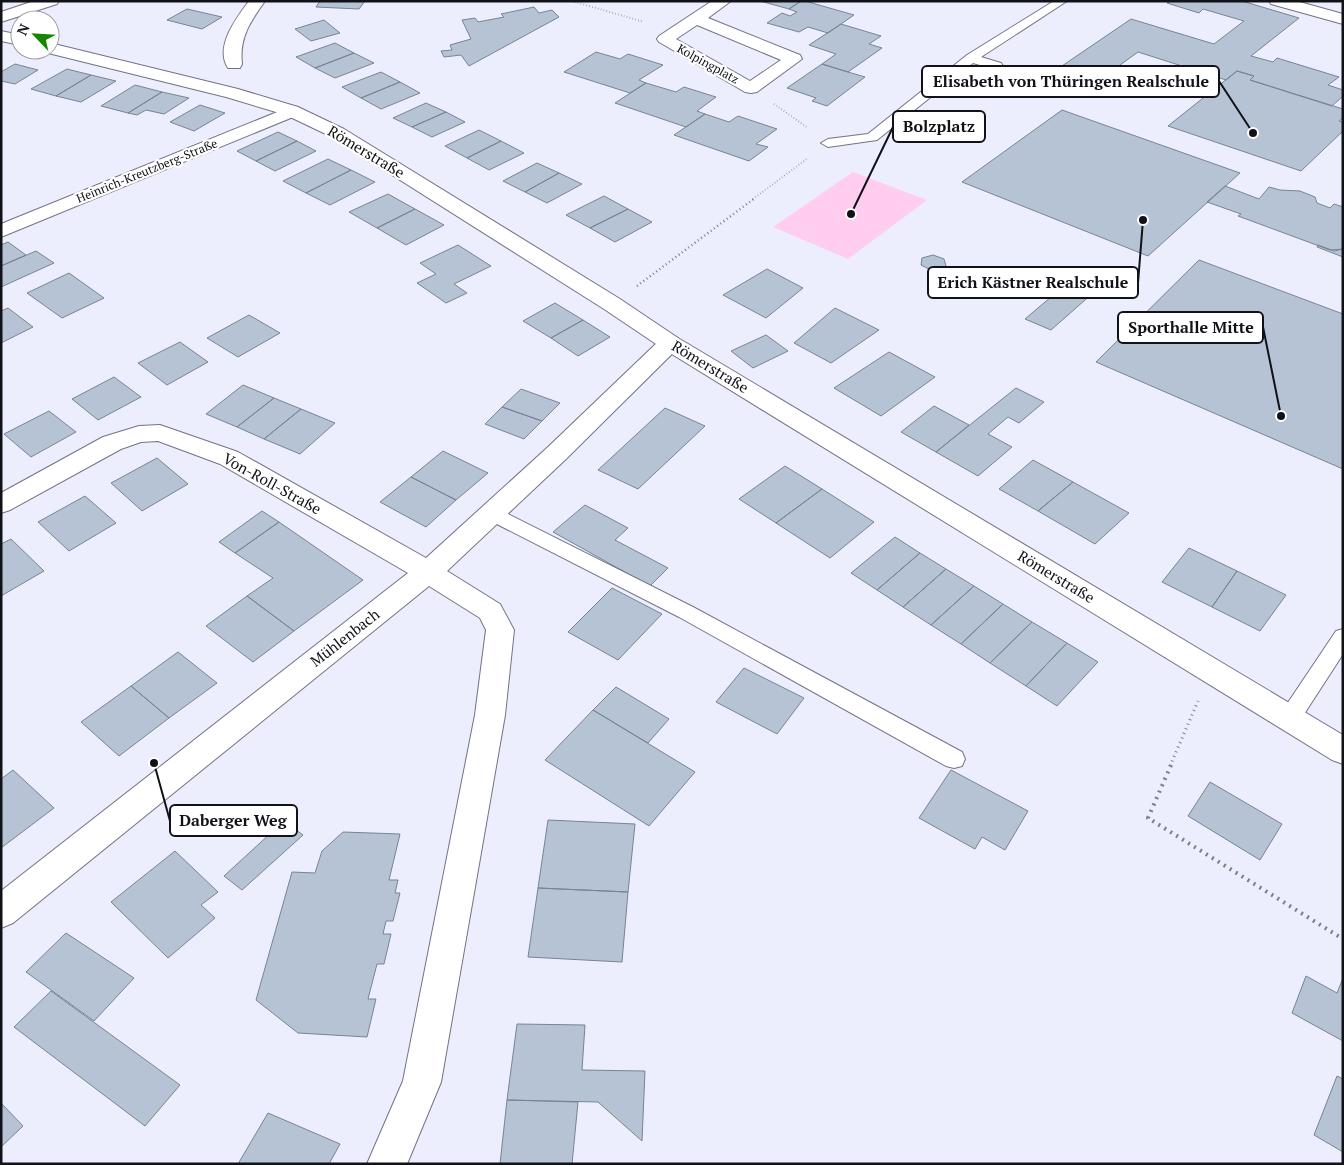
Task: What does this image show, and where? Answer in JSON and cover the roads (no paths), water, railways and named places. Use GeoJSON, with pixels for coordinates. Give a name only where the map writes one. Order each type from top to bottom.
{"type":"FeatureCollection","features":[{"type":"Feature","properties":{"kind":"street"},"geometry":{"type":"LineString","coordinates":[[1,17],[50,1]]}},
{"type":"Feature","properties":{"kind":"street"},"geometry":{"type":"LineString","coordinates":[[234,64],[231,49],[242,21],[258,1]]}},
{"type":"Feature","properties":{"kind":"street"},"geometry":{"type":"LineString","coordinates":[[696,19],[723,1]]}},
{"type":"Feature","properties":{"kind":"street"},"geometry":{"type":"LineString","coordinates":[[1277,1],[1343,19]]}},
{"type":"Feature","properties":{"kind":"street","name":"Kolpingplatz"},"geometry":{"type":"LineString","coordinates":[[696,19],[794,59],[751,88],[665,39],[696,19]]}},
{"type":"Feature","properties":{"kind":"street","name":"Römerstraße"},"geometry":{"type":"LineString","coordinates":[[60,50],[232,93],[292,111],[346,138],[612,304],[670,343],[1343,750]]}},
{"type":"Feature","properties":{"kind":"street","name":"Heinrich-Kreutzberg-Straße"},"geometry":{"type":"LineString","coordinates":[[1,231],[292,111]]}},
{"type":"Feature","properties":{"kind":"street","name":"Mühlenbach"},"geometry":{"type":"LineString","coordinates":[[1,912],[428,572],[670,343]]}},
{"type":"Feature","properties":{"kind":"street","name":"Von-Roll-Straße"},"geometry":{"type":"LineString","coordinates":[[1,504],[112,443],[139,434],[160,433],[229,458],[428,572],[490,611],[500,630],[490,715],[422,1082],[387,1164]]}},
{"type":"Feature","properties":{"kind":"lane"},"geometry":{"type":"LineString","coordinates":[[828,143],[872,137],[971,58],[1062,1]]}},
{"type":"Feature","properties":{"kind":"lane"},"geometry":{"type":"LineString","coordinates":[[971,58],[997,66]]}},
{"type":"Feature","properties":{"kind":"lane"},"geometry":{"type":"LineString","coordinates":[[941,83],[966,92]]}},
{"type":"Feature","properties":{"kind":"lane"},"geometry":{"type":"LineString","coordinates":[[492,513],[686,612],[954,759]]}},
{"type":"Feature","properties":{"kind":"lane"},"geometry":{"type":"LineString","coordinates":[[1289,719],[1343,637]]}},
{"type":"Feature","properties":{"kind":"place","name":"Elisabeth von Thüringen Realschule"},"geometry":{"type":"Point","coordinates":[1253,133]}},
{"type":"Feature","properties":{"kind":"place","name":"Bolzplatz"},"geometry":{"type":"Point","coordinates":[851,214]}},
{"type":"Feature","properties":{"kind":"place","name":"Erich Kästner Realschule"},"geometry":{"type":"Point","coordinates":[1143,220]}},
{"type":"Feature","properties":{"kind":"place","name":"Sporthalle Mitte"},"geometry":{"type":"Point","coordinates":[1281,416]}},
{"type":"Feature","properties":{"kind":"place","name":"Daberger Weg"},"geometry":{"type":"Point","coordinates":[154,763]}}]}
